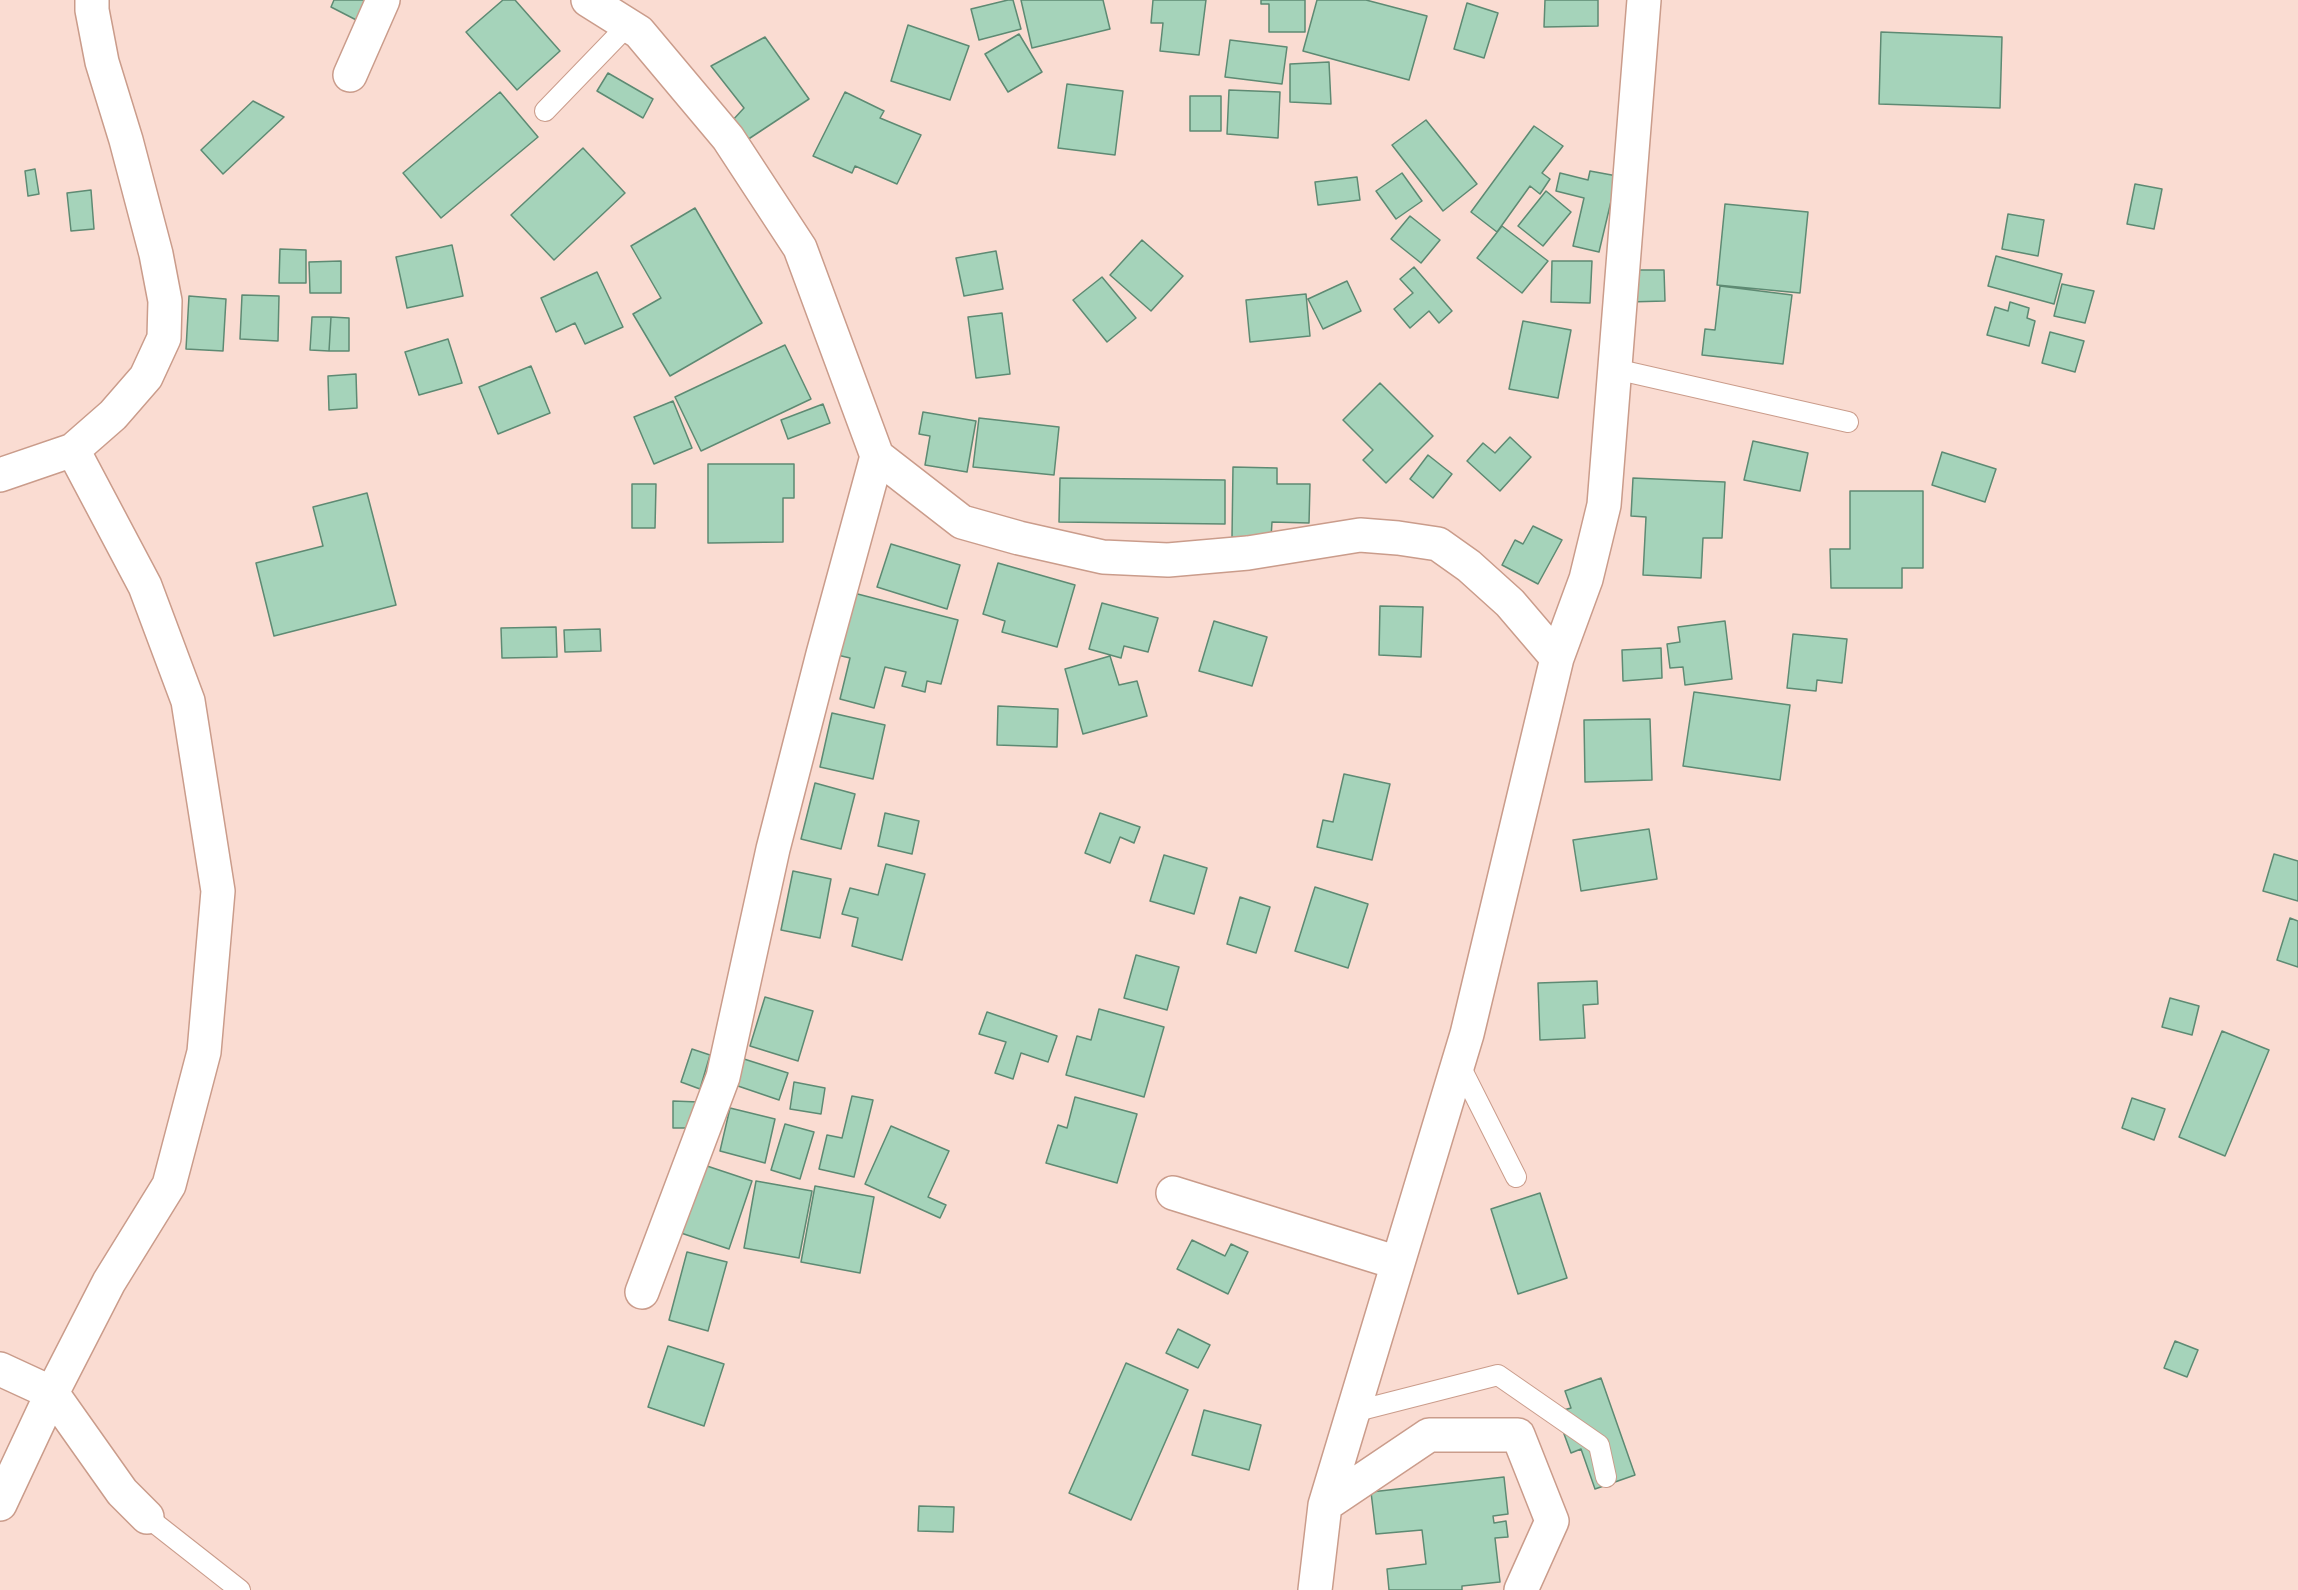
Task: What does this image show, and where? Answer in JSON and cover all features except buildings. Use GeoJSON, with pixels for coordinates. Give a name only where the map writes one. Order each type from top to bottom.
{"type":"FeatureCollection","features":[{"type":"Feature","properties":{"kind":"street"},"geometry":{"type":"LineString","coordinates":[[0,475],[73,450],[113,415],[146,377],[164,338],[165,301],[156,254],[126,140],[102,62],[92,0]]}},
{"type":"Feature","properties":{"kind":"street"},"geometry":{"type":"LineString","coordinates":[[350,75],[383,0]]}},
{"type":"Feature","properties":{"kind":"street"},"geometry":{"type":"LineString","coordinates":[[588,0],[639,32],[728,138],[800,248],[877,456],[962,522],[1103,557],[1179,559],[1248,553],[1360,535],[1398,537],[1437,544],[1469,566],[1510,603],[1557,657]]}},
{"type":"Feature","properties":{"kind":"street"},"geometry":{"type":"LineString","coordinates":[[1315,1590],[1325,1505],[1458,1062],[1557,657],[1586,579],[1604,505],[1644,0]]}},
{"type":"Feature","properties":{"kind":"street"},"geometry":{"type":"LineString","coordinates":[[0,1504],[52,1393],[109,1282],[169,1185],[204,1052],[218,891],[188,701],[145,586],[73,450]]}},
{"type":"Feature","properties":{"kind":"street"},"geometry":{"type":"LineString","coordinates":[[642,1292],[723,1077],[773,849],[877,456]]}},
{"type":"Feature","properties":{"kind":"street"},"geometry":{"type":"LineString","coordinates":[[1173,1193],[1398,1263]]}},
{"type":"Feature","properties":{"kind":"street"},"geometry":{"type":"LineString","coordinates":[[0,1369],[52,1393],[122,1492],[147,1517]]}},
{"type":"Feature","properties":{"kind":"street"},"geometry":{"type":"LineString","coordinates":[[1325,1505],[1429,1435],[1518,1435],[1552,1521],[1521,1590]]}},
{"type":"Feature","properties":{"kind":"lane"},"geometry":{"type":"LineString","coordinates":[[545,111],[628,25]]}},
{"type":"Feature","properties":{"kind":"lane"},"geometry":{"type":"LineString","coordinates":[[1615,369],[1848,422]]}},
{"type":"Feature","properties":{"kind":"lane"},"geometry":{"type":"LineString","coordinates":[[1458,1062],[1516,1177]]}},
{"type":"Feature","properties":{"kind":"lane"},"geometry":{"type":"LineString","coordinates":[[1353,1412],[1498,1375],[1599,1445],[1606,1477]]}},
{"type":"Feature","properties":{"kind":"lane"},"geometry":{"type":"LineString","coordinates":[[147,1517],[240,1590]]}}]}
